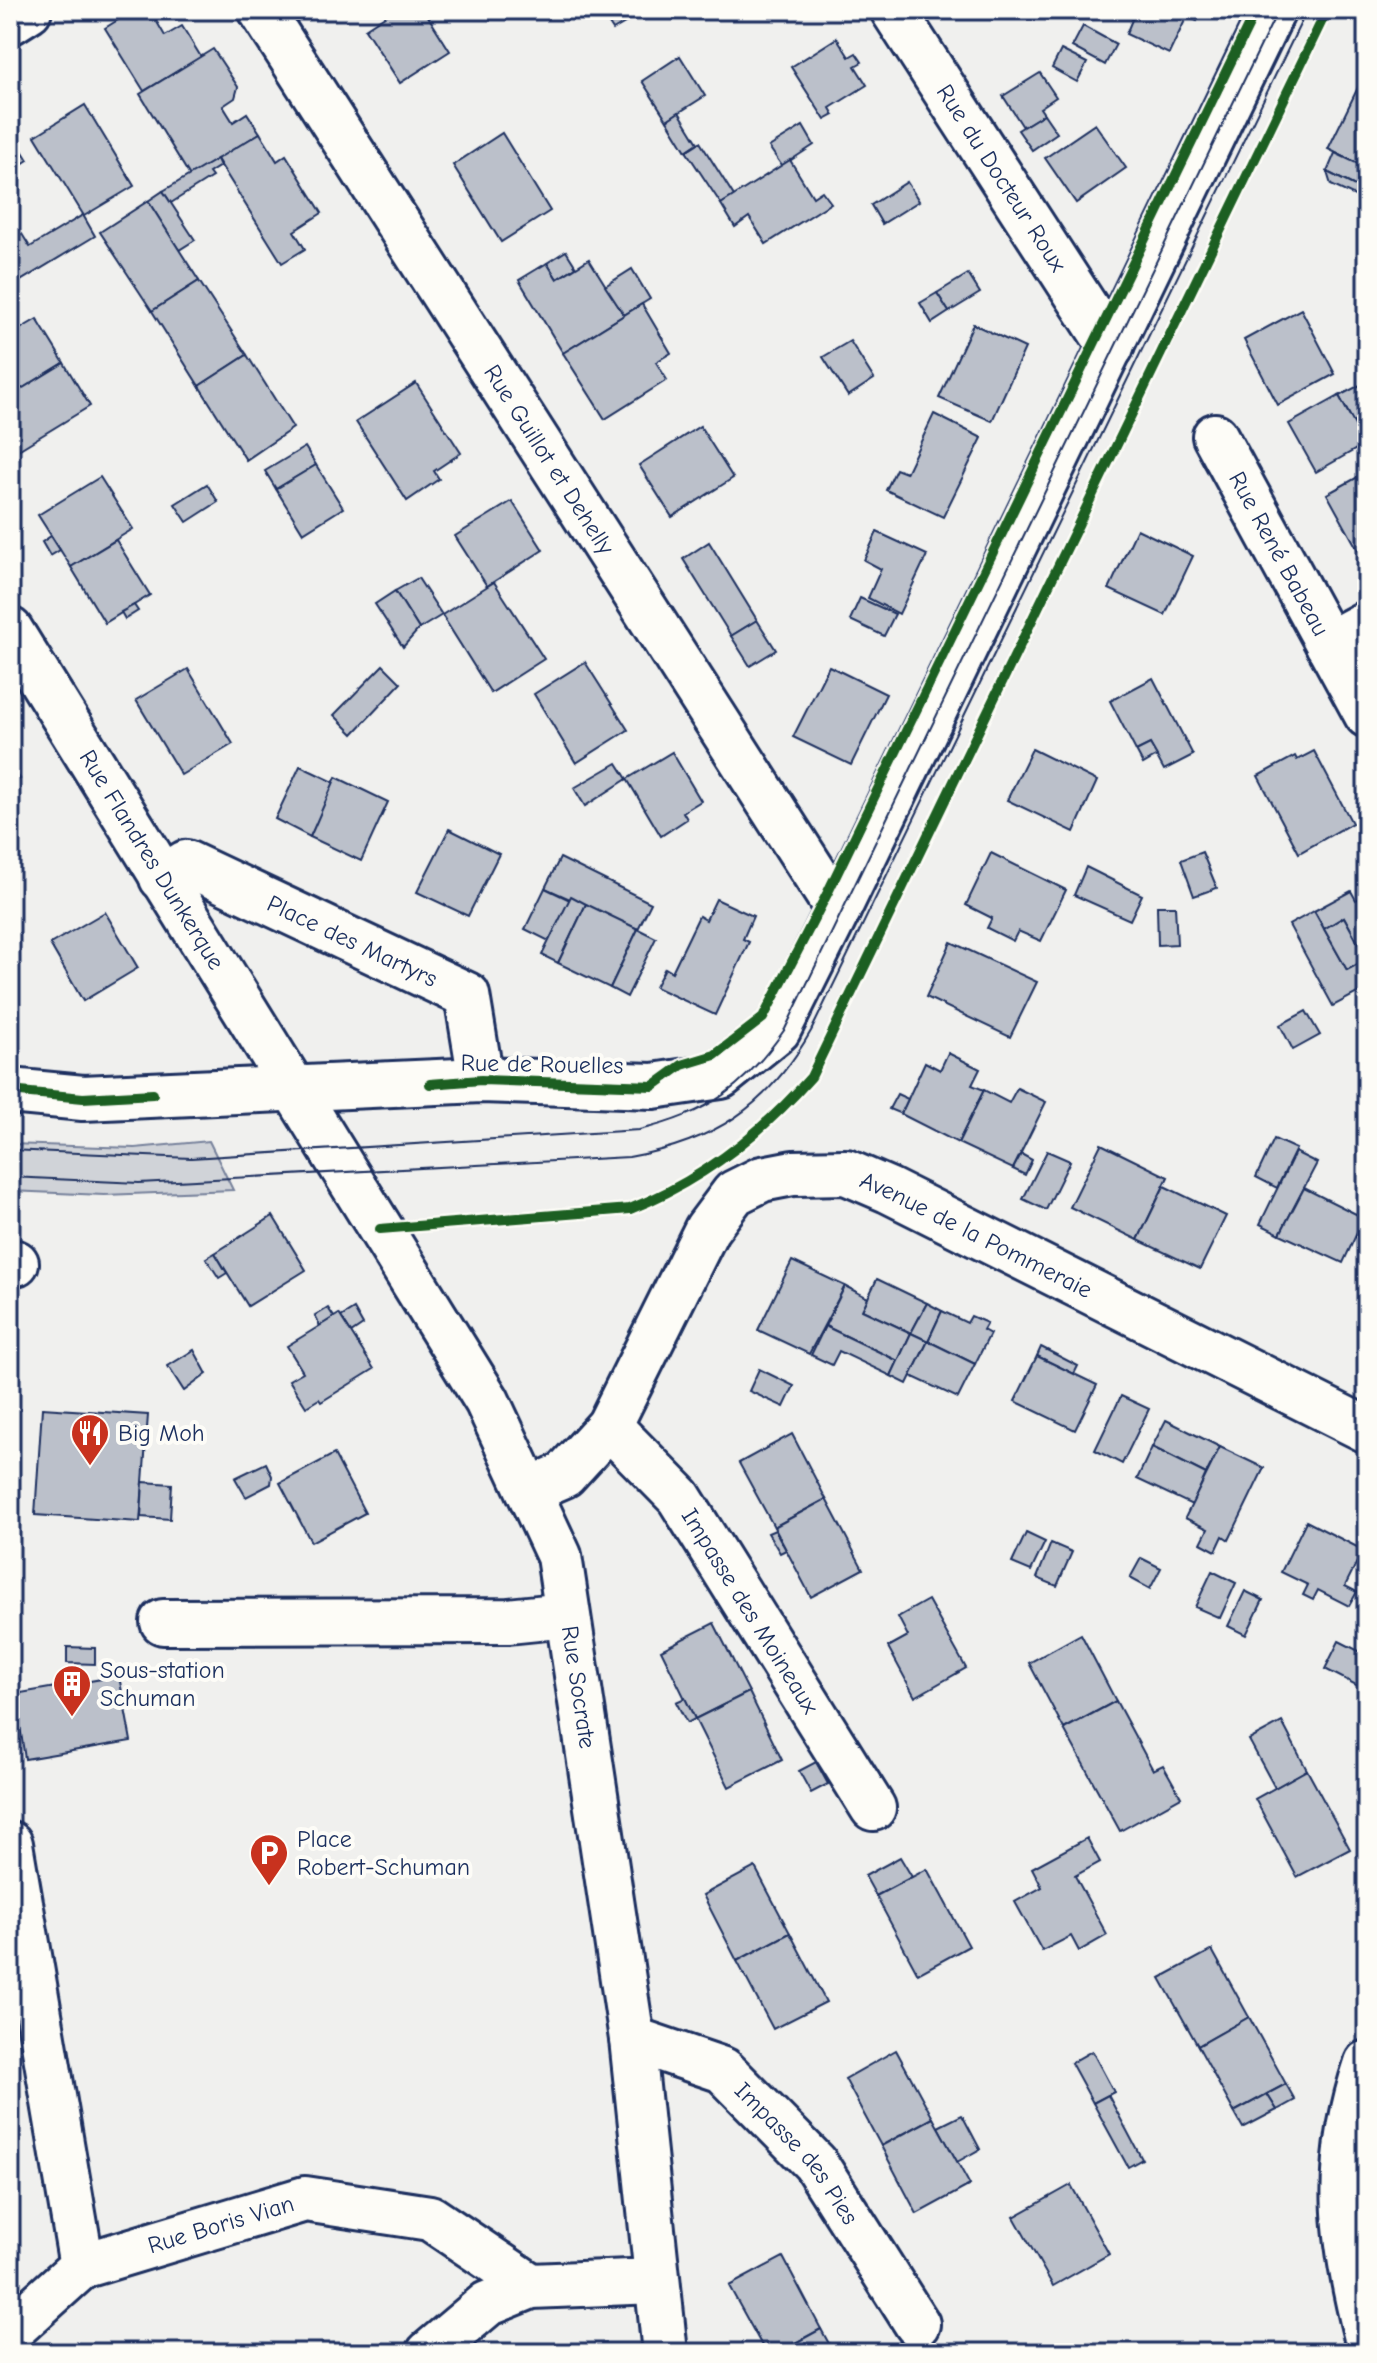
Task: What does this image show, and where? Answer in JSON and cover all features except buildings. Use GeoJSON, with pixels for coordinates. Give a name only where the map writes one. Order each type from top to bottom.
{"type":"FeatureCollection","features":[{"type":"Feature","properties":{"kind":"street"},"geometry":{"type":"LineString","coordinates":[[10,22],[29,10]]}},
{"type":"Feature","properties":{"kind":"street","name":"Rue Guillot et Dehelly"},"geometry":{"type":"LineString","coordinates":[[261,10],[838,910]]}},
{"type":"Feature","properties":{"kind":"street","name":"Rue du Docteur Roux"},"geometry":{"type":"LineString","coordinates":[[893,10],[1111,347]]}},
{"type":"Feature","properties":{"kind":"street","name":"Rue de Rouelles"},"geometry":{"type":"LineString","coordinates":[[10,1091],[83,1098],[481,1080],[653,1086],[721,1076],[778,1030],[1273,10]]}},
{"type":"Feature","properties":{"kind":"street","name":"Rue René Babeau"},"geometry":{"type":"LineString","coordinates":[[1215,436],[1367,715]]}},
{"type":"Feature","properties":{"kind":"street"},"geometry":{"type":"LineString","coordinates":[[1328,644],[1367,623]]}},
{"type":"Feature","properties":{"kind":"street","name":"Rue Flandres Dunkerque"},"geometry":{"type":"LineString","coordinates":[[10,630],[293,1089]]}},
{"type":"Feature","properties":{"kind":"street","name":"Place des Martyrs"},"geometry":{"type":"LineString","coordinates":[[162,878],[186,863],[467,995],[481,1080]]}},
{"type":"Feature","properties":{"kind":"street","name":"Rue Socrate"},"geometry":{"type":"LineString","coordinates":[[293,1089],[487,1401],[559,1556],[632,2039],[645,2137],[665,2353]]}},
{"type":"Feature","properties":{"kind":"street","name":"Avenue de la Pommeraie"},"geometry":{"type":"LineString","coordinates":[[529,1490],[564,1475],[609,1426],[707,1229],[734,1193],[762,1179],[777,1176],[846,1172],[1367,1430]]}},
{"type":"Feature","properties":{"kind":"street","name":"Impasse des Moineaux"},"geometry":{"type":"LineString","coordinates":[[609,1426],[679,1497],[873,1808]]}},
{"type":"Feature","properties":{"kind":"street"},"geometry":{"type":"LineString","coordinates":[[163,1622],[508,1621],[567,1615]]}},
{"type":"Feature","properties":{"kind":"street"},"geometry":{"type":"LineString","coordinates":[[10,1844],[82,2266]]}},
{"type":"Feature","properties":{"kind":"street","name":"Impasse des Pies"},"geometry":{"type":"LineString","coordinates":[[632,2039],[723,2070],[815,2163],[917,2324]]}},
{"type":"Feature","properties":{"kind":"street"},"geometry":{"type":"LineString","coordinates":[[1367,2063],[1342,2191],[1351,2274],[1367,2338]]}},
{"type":"Feature","properties":{"kind":"street","name":"Rue Boris Vian"},"geometry":{"type":"LineString","coordinates":[[10,2331],[82,2266],[305,2199],[430,2218],[531,2286]]}},
{"type":"Feature","properties":{"kind":"street"},"geometry":{"type":"LineString","coordinates":[[429,2353],[487,2304],[531,2286],[656,2281]]}},
{"type":"Feature","properties":{"kind":"shaded area"},"geometry":{"type":"Polygon","coordinates":[[[209,1141],[233,1190],[104,1195],[10,1191],[10,1144],[135,1148],[209,1141]]]}},
{"type":"Feature","properties":{"kind":"tram line"},"geometry":{"type":"LineString","coordinates":[[10,1150],[191,1158],[639,1130],[685,1116],[723,1095],[739,1082],[785,1029],[1278,10]]}},
{"type":"Feature","properties":{"kind":"tram line"},"geometry":{"type":"LineString","coordinates":[[10,1177],[139,1183],[629,1157],[687,1142],[713,1131],[757,1100],[776,1081],[811,1031],[1307,10]]}},
{"type":"Feature","properties":{"kind":"cycle path"},"geometry":{"type":"LineString","coordinates":[[430,1084],[481,1080],[653,1086],[682,1065],[715,1055],[763,1018],[827,894],[1256,10]]}},
{"type":"Feature","properties":{"kind":"cycle path"},"geometry":{"type":"LineString","coordinates":[[380,1229],[630,1209],[681,1185],[728,1154],[771,1118],[811,1077],[1327,10]]}},
{"type":"Feature","properties":{"kind":"cycle path"},"geometry":{"type":"LineString","coordinates":[[10,1091],[83,1098],[153,1094]]}},
{"type":"Feature","properties":{"kind":"place","name":"Big Moh"},"geometry":{"type":"Point","coordinates":[90,1467]}},
{"type":"Feature","properties":{"kind":"place","name":"Sous-station Schuman"},"geometry":{"type":"Point","coordinates":[72,1718]}},
{"type":"Feature","properties":{"kind":"place","name":"Place Robert-Schuman"},"geometry":{"type":"Point","coordinates":[269,1887]}}]}
